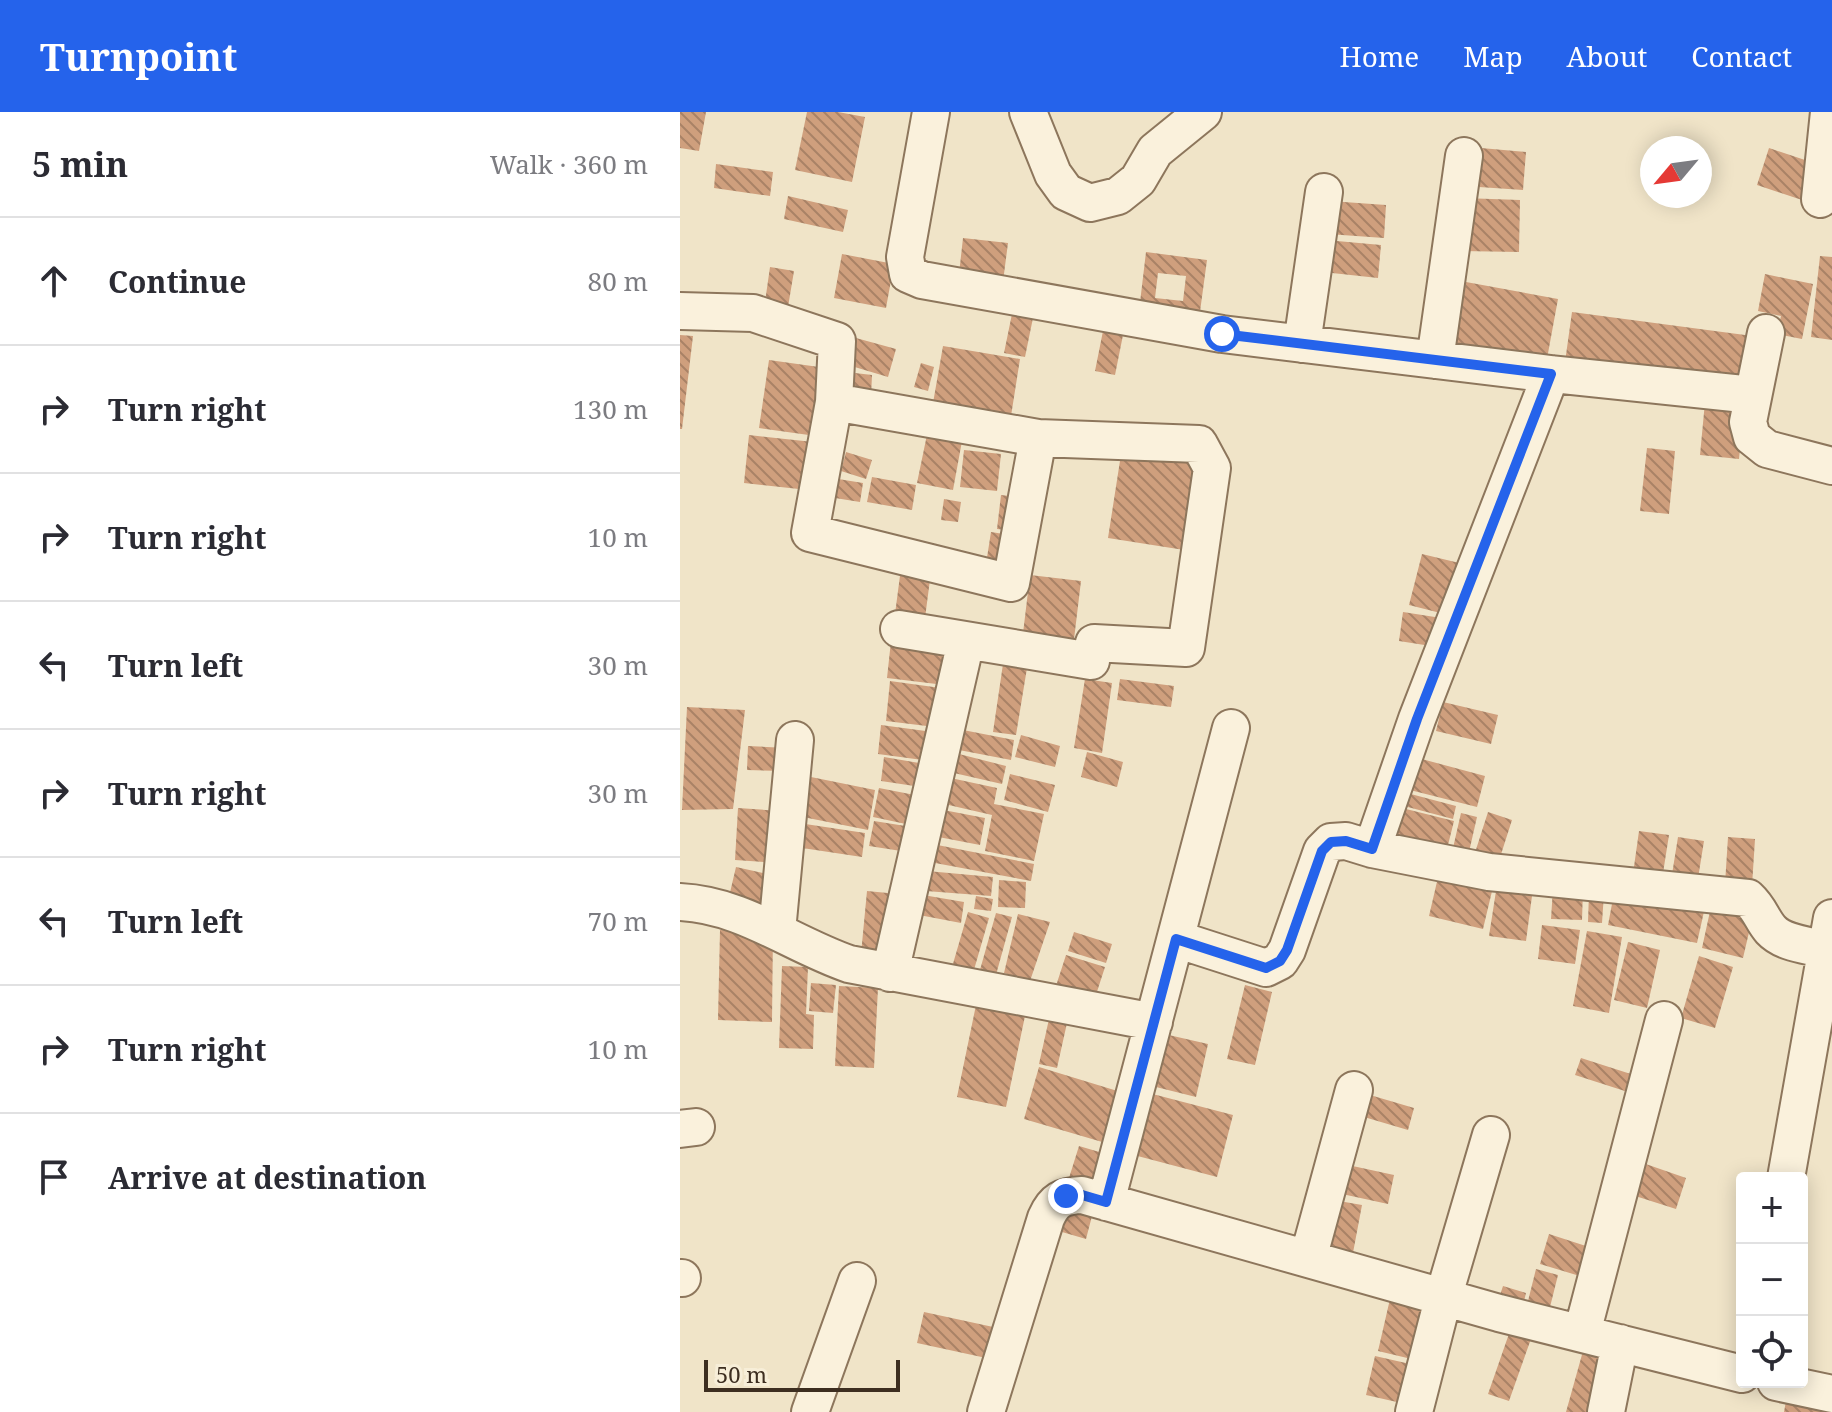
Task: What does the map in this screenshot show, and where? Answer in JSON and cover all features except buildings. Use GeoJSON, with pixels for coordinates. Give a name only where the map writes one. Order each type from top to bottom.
{"type":"FeatureCollection","features":[{"type":"Feature","properties":{"kind":"street"},"geometry":{"type":"LineString","coordinates":[[931,112],[905,257],[908,274],[922,280],[1222,334],[1753,395]]}},
{"type":"Feature","properties":{"kind":"street"},"geometry":{"type":"LineString","coordinates":[[1028,112],[1053,174],[1066,192],[1090,203],[1118,196],[1138,180],[1155,151],[1203,112]]}},
{"type":"Feature","properties":{"kind":"street"},"geometry":{"type":"LineString","coordinates":[[1820,199],[1829,112]]}},
{"type":"Feature","properties":{"kind":"street"},"geometry":{"type":"LineString","coordinates":[[1435,360],[1464,156]]}},
{"type":"Feature","properties":{"kind":"street"},"geometry":{"type":"LineString","coordinates":[[1302,344],[1324,192]]}},
{"type":"Feature","properties":{"kind":"street"},"geometry":{"type":"LineString","coordinates":[[680,311],[753,313],[837,341],[834,402],[810,533],[1011,583],[1038,438]]}},
{"type":"Feature","properties":{"kind":"street"},"geometry":{"type":"LineString","coordinates":[[1766,333],[1748,422],[1752,437],[1767,449],[1832,466]]}},
{"type":"Feature","properties":{"kind":"street"},"geometry":{"type":"LineString","coordinates":[[1372,849],[1417,719],[1551,374]]}},
{"type":"Feature","properties":{"kind":"street"},"geometry":{"type":"LineString","coordinates":[[834,402],[1038,438],[1199,444],[1212,468],[1186,648],[1092,652],[966,641],[899,629]]}},
{"type":"Feature","properties":{"kind":"street"},"geometry":{"type":"LineString","coordinates":[[890,973],[966,641]]}},
{"type":"Feature","properties":{"kind":"street"},"geometry":{"type":"LineString","coordinates":[[1106,1202],[1231,728]]}},
{"type":"Feature","properties":{"kind":"street"},"geometry":{"type":"LineString","coordinates":[[777,931],[795,740]]}},
{"type":"Feature","properties":{"kind":"street"},"geometry":{"type":"LineString","coordinates":[[1176,939],[1266,968],[1280,961],[1287,950],[1322,851],[1331,842],[1346,841],[1489,872],[1748,898],[1759,908],[1770,929],[1784,939],[1829,934],[1787,1172]]}},
{"type":"Feature","properties":{"kind":"street"},"geometry":{"type":"LineString","coordinates":[[680,902],[700,903],[737,912],[815,952],[849,964],[1154,1022]]}},
{"type":"Feature","properties":{"kind":"street"},"geometry":{"type":"LineString","coordinates":[[1582,1333],[1664,1020]]}},
{"type":"Feature","properties":{"kind":"street"},"geometry":{"type":"LineString","coordinates":[[1308,1259],[1354,1090]]}},
{"type":"Feature","properties":{"kind":"street"},"geometry":{"type":"LineString","coordinates":[[1414,1412],[1444,1295],[1491,1135]]}},
{"type":"Feature","properties":{"kind":"street"},"geometry":{"type":"LineString","coordinates":[[986,1412],[1046,1218],[1053,1203],[1066,1196],[1082,1195],[1499,1313],[1736,1372]]}},
{"type":"Feature","properties":{"kind":"street"},"geometry":{"type":"LineString","coordinates":[[810,1412],[857,1281]]}},
{"type":"Feature","properties":{"kind":"street"},"geometry":{"type":"LineString","coordinates":[[1606,1412],[1620,1343]]}},
{"type":"Feature","properties":{"kind":"street"},"geometry":{"type":"LineString","coordinates":[[1778,1392],[1832,1394]]}},
{"type":"Feature","properties":{"kind":"route"},"geometry":{"type":"LineString","coordinates":[[1066,1196],[1082,1195],[1106,1202],[1176,939],[1266,968],[1280,961],[1287,950],[1322,851],[1331,842],[1346,841],[1372,849],[1417,719],[1551,374],[1222,334]]}}]}
